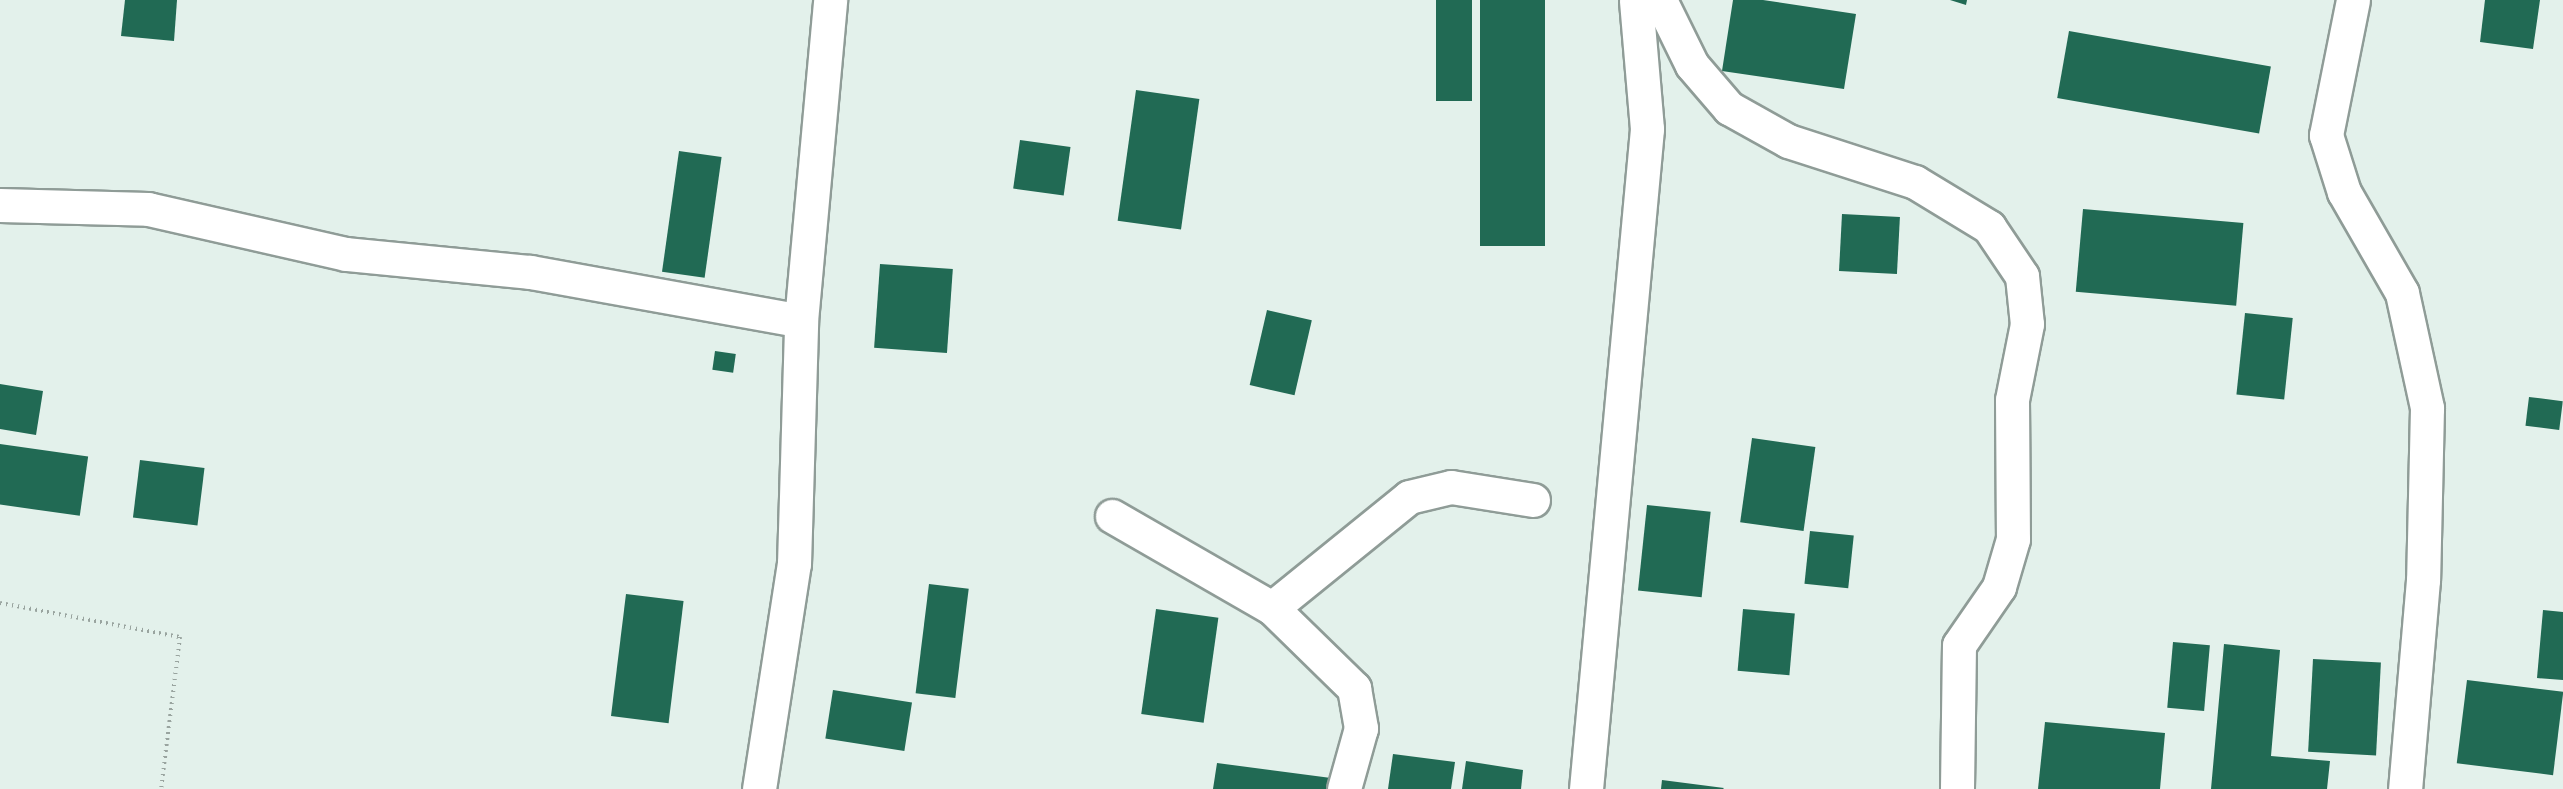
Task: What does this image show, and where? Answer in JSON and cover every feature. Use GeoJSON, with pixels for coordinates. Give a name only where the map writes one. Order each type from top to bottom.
{"type":"FeatureCollection","features":[{"type":"Feature","properties":{"kind":"street"},"geometry":{"type":"LineString","coordinates":[[759,789],[794,564],[801,321],[830,0]]}},
{"type":"Feature","properties":{"kind":"street"},"geometry":{"type":"LineString","coordinates":[[1586,789],[1647,129],[1636,0]]}},
{"type":"Feature","properties":{"kind":"street"},"geometry":{"type":"LineString","coordinates":[[1660,0],[1692,65],[1729,108],[1788,141],[1915,182],[1989,227],[2022,276],[2027,324],[2012,400],[2013,539],[1999,587],[1959,645],[1957,789]]}},
{"type":"Feature","properties":{"kind":"street"},"geometry":{"type":"LineString","coordinates":[[2353,0],[2325,135],[2343,192],[2402,293],[2427,408],[2423,580],[2405,789]]}},
{"type":"Feature","properties":{"kind":"street"},"geometry":{"type":"LineString","coordinates":[[0,205],[148,209],[346,254],[530,272],[801,321]]}},
{"type":"Feature","properties":{"kind":"street"},"geometry":{"type":"LineString","coordinates":[[1272,608],[1409,496],[1451,487],[1533,500]]}},
{"type":"Feature","properties":{"kind":"street"},"geometry":{"type":"LineString","coordinates":[[1112,516],[1272,608],[1354,688],[1361,728],[1344,789]]}},
{"type":"Feature","properties":{"kind":"path"},"geometry":{"type":"LineString","coordinates":[[0,603],[180,636],[162,789]]}},
{"type":"Feature","properties":{"kind":"building"},"geometry":{"type":"Polygon","coordinates":[[[125,0],[177,0],[174,41],[121,36],[125,0]]]}},
{"type":"Feature","properties":{"kind":"building"},"geometry":{"type":"Polygon","coordinates":[[[1436,0],[1472,0],[1472,101],[1436,101],[1436,0]]]}},
{"type":"Feature","properties":{"kind":"building"},"geometry":{"type":"Polygon","coordinates":[[[1480,0],[1545,0],[1545,246],[1480,246],[1480,0]]]}},
{"type":"Feature","properties":{"kind":"building"},"geometry":{"type":"Polygon","coordinates":[[[1733,0],[1763,0],[1856,14],[1844,89],[1722,71],[1733,0]]]}},
{"type":"Feature","properties":{"kind":"building"},"geometry":{"type":"Polygon","coordinates":[[[1950,0],[1967,0],[1966,5],[1950,0]]]}},
{"type":"Feature","properties":{"kind":"building"},"geometry":{"type":"Polygon","coordinates":[[[2485,0],[2540,0],[2533,49],[2480,42],[2485,0]]]}},
{"type":"Feature","properties":{"kind":"building"},"geometry":{"type":"Polygon","coordinates":[[[2069,31],[2271,67],[2259,134],[2057,98],[2069,31]]]}},
{"type":"Feature","properties":{"kind":"building"},"geometry":{"type":"Polygon","coordinates":[[[1136,90],[1199,99],[1181,230],[1118,221],[1136,90]]]}},
{"type":"Feature","properties":{"kind":"building"},"geometry":{"type":"Polygon","coordinates":[[[1020,140],[1071,147],[1064,196],[1013,189],[1020,140]]]}},
{"type":"Feature","properties":{"kind":"building"},"geometry":{"type":"Polygon","coordinates":[[[679,151],[722,157],[705,278],[662,272],[679,151]]]}},
{"type":"Feature","properties":{"kind":"building"},"geometry":{"type":"Polygon","coordinates":[[[2083,209],[2243,223],[2236,306],[2076,292],[2083,209]]]}},
{"type":"Feature","properties":{"kind":"building"},"geometry":{"type":"Polygon","coordinates":[[[1842,214],[1900,217],[1897,274],[1839,271],[1842,214]]]}},
{"type":"Feature","properties":{"kind":"building"},"geometry":{"type":"Polygon","coordinates":[[[880,264],[953,269],[947,353],[874,348],[880,264]]]}},
{"type":"Feature","properties":{"kind":"building"},"geometry":{"type":"Polygon","coordinates":[[[1267,310],[1312,320],[1294,395],[1250,385],[1267,310]]]}},
{"type":"Feature","properties":{"kind":"building"},"geometry":{"type":"Polygon","coordinates":[[[2245,313],[2293,318],[2284,400],[2236,395],[2245,313]]]}},
{"type":"Feature","properties":{"kind":"building"},"geometry":{"type":"Polygon","coordinates":[[[715,351],[736,354],[733,373],[712,370],[715,351]]]}},
{"type":"Feature","properties":{"kind":"building"},"geometry":{"type":"Polygon","coordinates":[[[0,384],[43,391],[36,435],[0,429],[0,384]]]}},
{"type":"Feature","properties":{"kind":"building"},"geometry":{"type":"Polygon","coordinates":[[[2529,397],[2563,401],[2559,430],[2525,426],[2529,397]]]}},
{"type":"Feature","properties":{"kind":"building"},"geometry":{"type":"Polygon","coordinates":[[[1752,438],[1815,447],[1804,531],[1740,522],[1752,438]]]}},
{"type":"Feature","properties":{"kind":"building"},"geometry":{"type":"Polygon","coordinates":[[[0,444],[88,456],[80,516],[0,505],[0,444]]]}},
{"type":"Feature","properties":{"kind":"building"},"geometry":{"type":"Polygon","coordinates":[[[140,460],[205,468],[197,525],[133,518],[140,460]]]}},
{"type":"Feature","properties":{"kind":"building"},"geometry":{"type":"Polygon","coordinates":[[[1647,505],[1711,512],[1702,597],[1638,591],[1647,505]]]}},
{"type":"Feature","properties":{"kind":"building"},"geometry":{"type":"Polygon","coordinates":[[[1810,531],[1854,536],[1848,588],[1804,584],[1810,531]]]}},
{"type":"Feature","properties":{"kind":"building"},"geometry":{"type":"Polygon","coordinates":[[[929,584],[969,589],[955,698],[916,693],[929,584]]]}},
{"type":"Feature","properties":{"kind":"building"},"geometry":{"type":"Polygon","coordinates":[[[626,594],[684,601],[669,723],[611,716],[626,594]]]}},
{"type":"Feature","properties":{"kind":"building"},"geometry":{"type":"Polygon","coordinates":[[[1156,609],[1218,618],[1204,723],[1141,714],[1156,609]]]}},
{"type":"Feature","properties":{"kind":"building"},"geometry":{"type":"Polygon","coordinates":[[[1743,609],[1795,614],[1789,675],[1738,671],[1743,609]]]}},
{"type":"Feature","properties":{"kind":"building"},"geometry":{"type":"Polygon","coordinates":[[[2543,610],[2563,612],[2563,680],[2537,678],[2543,610]]]}},
{"type":"Feature","properties":{"kind":"building"},"geometry":{"type":"Polygon","coordinates":[[[2173,642],[2210,645],[2204,711],[2167,708],[2173,642]]]}},
{"type":"Feature","properties":{"kind":"building"},"geometry":{"type":"Polygon","coordinates":[[[2224,644],[2280,650],[2271,756],[2330,761],[2327,789],[2211,789],[2224,644]]]}},
{"type":"Feature","properties":{"kind":"building"},"geometry":{"type":"Polygon","coordinates":[[[2313,659],[2381,663],[2376,755],[2308,752],[2313,659]]]}},
{"type":"Feature","properties":{"kind":"building"},"geometry":{"type":"Polygon","coordinates":[[[2467,680],[2563,692],[2553,775],[2457,763],[2467,680]]]}},
{"type":"Feature","properties":{"kind":"building"},"geometry":{"type":"Polygon","coordinates":[[[833,690],[912,703],[904,751],[825,738],[833,690]]]}},
{"type":"Feature","properties":{"kind":"building"},"geometry":{"type":"Polygon","coordinates":[[[2045,722],[2165,733],[2160,789],[2038,789],[2045,722]]]}},
{"type":"Feature","properties":{"kind":"building"},"geometry":{"type":"Polygon","coordinates":[[[1393,754],[1455,762],[1451,789],[1388,789],[1393,754]]]}},
{"type":"Feature","properties":{"kind":"building"},"geometry":{"type":"Polygon","coordinates":[[[1466,761],[1523,770],[1521,789],[1462,789],[1466,761]]]}},
{"type":"Feature","properties":{"kind":"building"},"geometry":{"type":"Polygon","coordinates":[[[1217,763],[1331,778],[1329,789],[1213,789],[1217,763]]]}},
{"type":"Feature","properties":{"kind":"building"},"geometry":{"type":"Polygon","coordinates":[[[1662,780],[1724,788],[1661,789],[1662,780]]]}}]}
